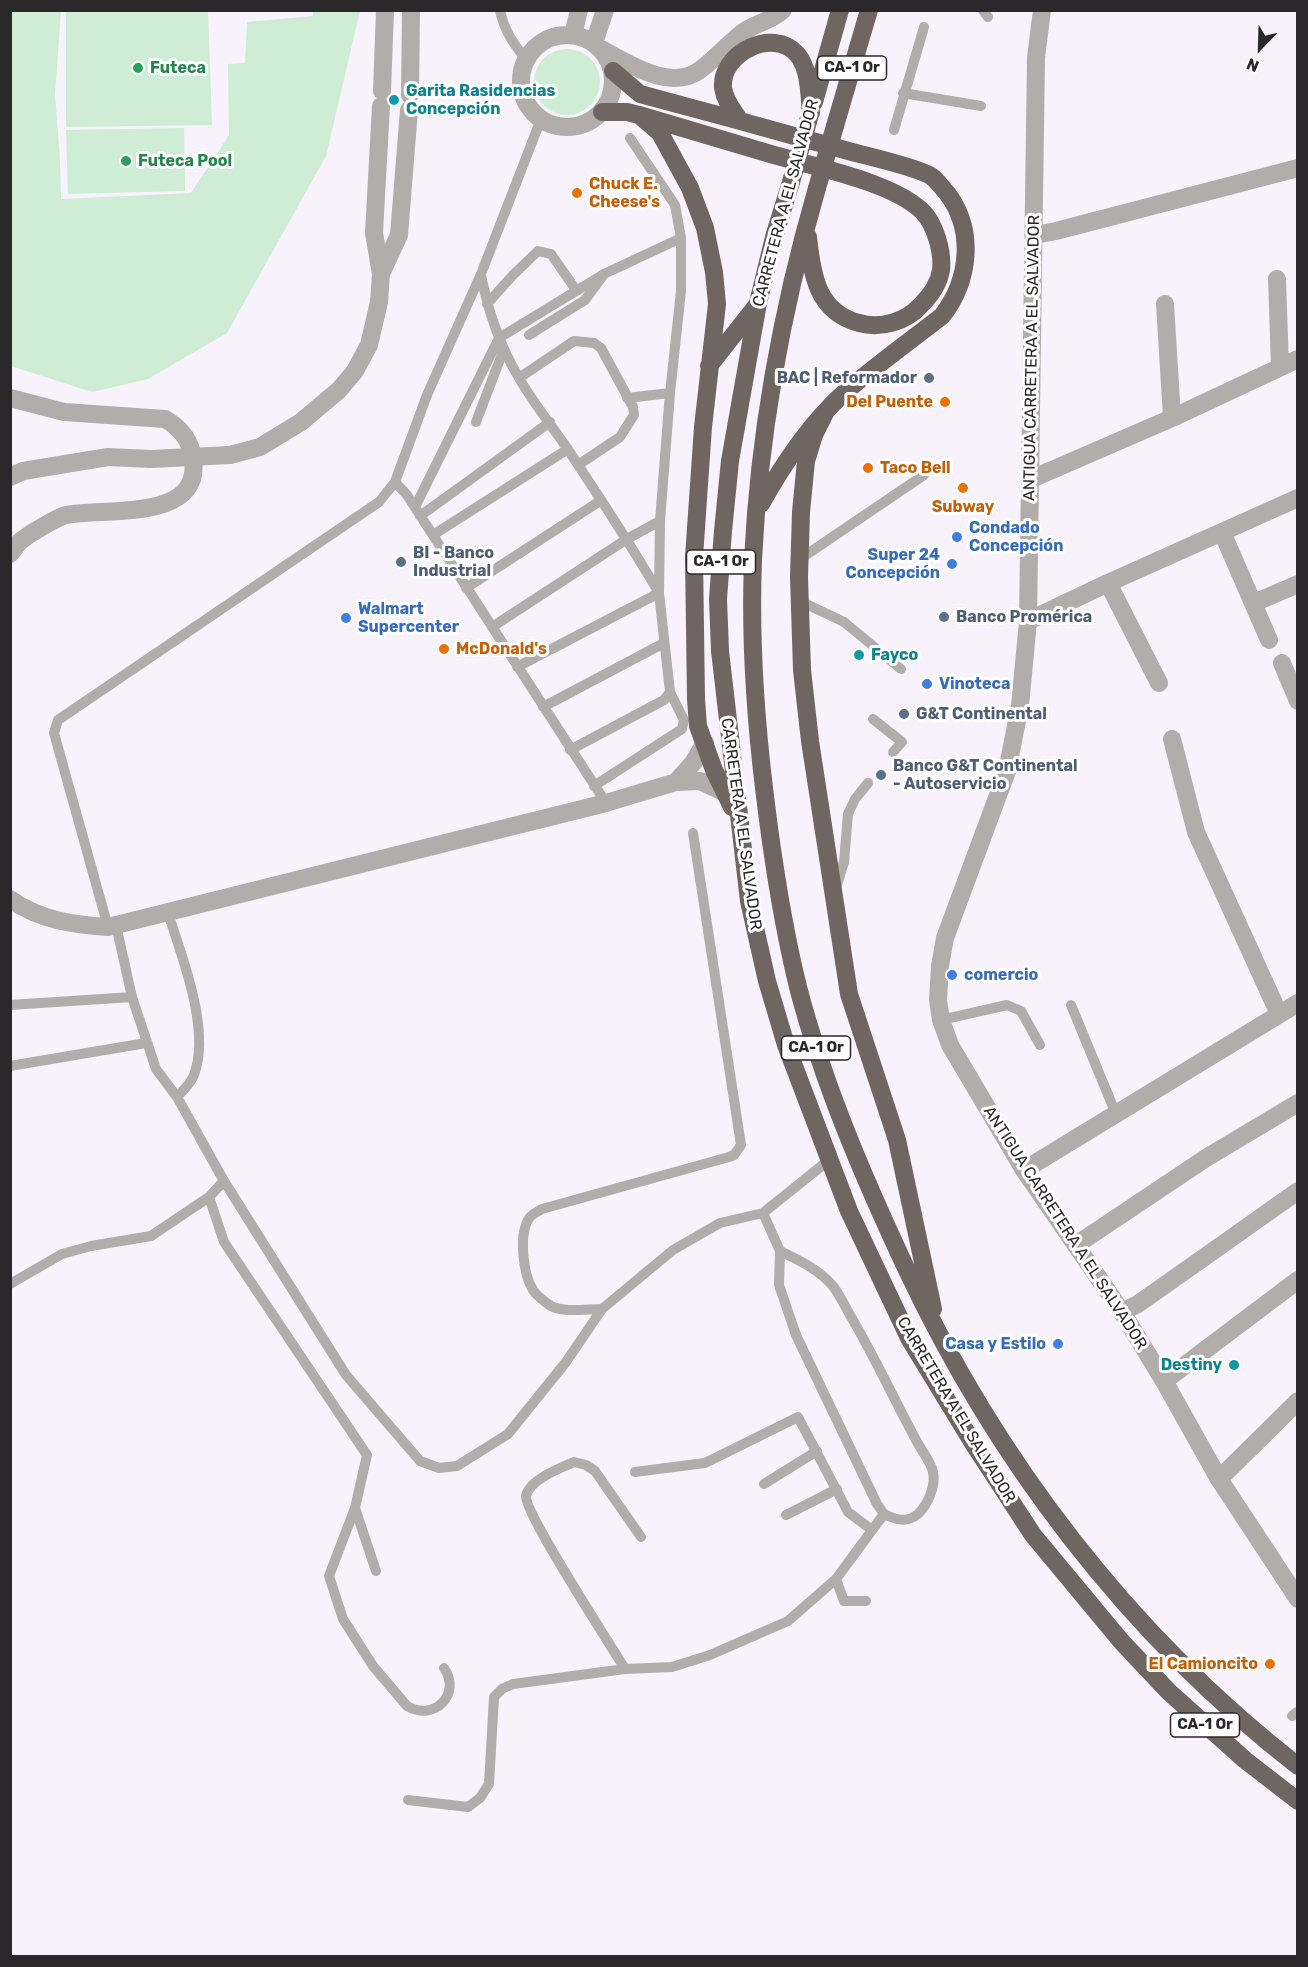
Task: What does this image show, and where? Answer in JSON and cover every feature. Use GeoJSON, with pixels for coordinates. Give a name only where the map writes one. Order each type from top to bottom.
{"type":"FeatureCollection","features":[{"type":"Feature","properties":{"kind":"highway","name":"CARRETERA A EL SALVADOR"},"geometry":{"type":"LineString","coordinates":[[840,10],[774,237],[758,303],[730,461],[723,531],[718,599],[720,651],[749,901],[767,981],[796,1076],[849,1211],[909,1338],[973,1443],[1033,1535],[1121,1641],[1169,1692],[1245,1760],[1298,1801]]}},
{"type":"Feature","properties":{"kind":"highway","name":"CARRETERA A EL SALVADOR"},"geometry":{"type":"LineString","coordinates":[[869,10],[806,225],[778,345],[758,511],[753,603],[756,715],[770,837],[798,987],[825,1076],[885,1223],[938,1334],[988,1419],[1056,1521],[1101,1578],[1183,1666],[1263,1739],[1298,1766]]}},
{"type":"Feature","properties":{"kind":"highway"},"geometry":{"type":"LineString","coordinates":[[740,121],[726,99],[723,86],[726,70],[742,51],[757,44],[772,43],[786,46],[797,55],[808,83],[810,115]]}},
{"type":"Feature","properties":{"kind":"highway"},"geometry":{"type":"LineString","coordinates":[[613,71],[640,94],[903,166],[931,176],[953,201],[962,222],[967,247],[966,267],[950,306],[826,411],[788,460],[758,511]]}},
{"type":"Feature","properties":{"kind":"highway"},"geometry":{"type":"LineString","coordinates":[[602,112],[627,112],[639,115],[857,179],[898,194],[922,211],[934,229],[939,247],[941,271],[931,294],[914,313],[892,323],[870,326],[850,321],[831,310],[820,295],[810,261],[806,225]]}},
{"type":"Feature","properties":{"kind":"highway"},"geometry":{"type":"LineString","coordinates":[[639,115],[660,133],[690,188],[705,228],[714,272],[717,304],[709,366],[694,557],[697,714],[698,726],[714,770],[739,822]]}},
{"type":"Feature","properties":{"kind":"highway"},"geometry":{"type":"LineString","coordinates":[[709,366],[758,303]]}},
{"type":"Feature","properties":{"kind":"highway"},"geometry":{"type":"LineString","coordinates":[[826,411],[814,435],[806,461],[802,490],[800,602],[802,670],[809,731],[849,994],[897,1140],[938,1334]]}},
{"type":"Feature","properties":{"kind":"street"},"geometry":{"type":"LineString","coordinates":[[10,477],[23,471],[108,457],[151,459],[230,454],[260,447],[301,422],[339,390],[356,371],[369,345],[379,302],[381,274],[374,233],[385,10]]}},
{"type":"Feature","properties":{"kind":"street"},"geometry":{"type":"LineString","coordinates":[[381,274],[399,235],[410,102],[411,10]]}},
{"type":"Feature","properties":{"kind":"street"},"geometry":{"type":"LineString","coordinates":[[573,35],[579,10]]}},
{"type":"Feature","properties":{"kind":"street"},"geometry":{"type":"LineString","coordinates":[[605,10],[597,46],[613,71],[612,93],[602,112],[591,121],[579,126],[559,126],[541,119],[531,110],[521,86],[526,60],[534,49],[546,40],[573,35],[597,46],[659,75],[678,78],[700,71],[747,28],[770,21],[783,10]]}},
{"type":"Feature","properties":{"kind":"street"},"geometry":{"type":"LineString","coordinates":[[863,32],[875,10]]}},
{"type":"Feature","properties":{"kind":"street","name":"ANTIGUA CARRETERA A EL SALVADOR"},"geometry":{"type":"LineString","coordinates":[[1042,10],[1036,57],[1028,621],[1020,706],[1007,771],[945,938],[940,966],[938,1000],[941,1020],[950,1045],[1024,1170],[1122,1312],[1219,1479],[1298,1599]]}},
{"type":"Feature","properties":{"kind":"street"},"geometry":{"type":"LineString","coordinates":[[383,54],[410,56]]}},
{"type":"Feature","properties":{"kind":"street"},"geometry":{"type":"LineString","coordinates":[[1035,235],[1298,168]]}},
{"type":"Feature","properties":{"kind":"street"},"geometry":{"type":"LineString","coordinates":[[1277,279],[1280,367]]}},
{"type":"Feature","properties":{"kind":"street"},"geometry":{"type":"LineString","coordinates":[[1165,304],[1173,417]]}},
{"type":"Feature","properties":{"kind":"street"},"geometry":{"type":"LineString","coordinates":[[1029,480],[1298,359]]}},
{"type":"Feature","properties":{"kind":"street"},"geometry":{"type":"LineString","coordinates":[[10,398],[63,412],[165,419],[178,428],[188,441],[194,464],[194,473],[189,486],[179,497],[164,504],[144,508],[65,516],[20,541],[10,554]]}},
{"type":"Feature","properties":{"kind":"street"},"geometry":{"type":"LineString","coordinates":[[1028,621],[1298,498]]}},
{"type":"Feature","properties":{"kind":"street"},"geometry":{"type":"LineString","coordinates":[[1222,532],[1269,640]]}},
{"type":"Feature","properties":{"kind":"street"},"geometry":{"type":"LineString","coordinates":[[1108,583],[1159,683]]}},
{"type":"Feature","properties":{"kind":"street"},"geometry":{"type":"LineString","coordinates":[[1254,603],[1298,584]]}},
{"type":"Feature","properties":{"kind":"street"},"geometry":{"type":"LineString","coordinates":[[1282,663],[1298,701]]}},
{"type":"Feature","properties":{"kind":"street"},"geometry":{"type":"LineString","coordinates":[[1172,738],[1196,832],[1279,1014]]}},
{"type":"Feature","properties":{"kind":"street"},"geometry":{"type":"LineString","coordinates":[[676,782],[693,763],[705,743]]}},
{"type":"Feature","properties":{"kind":"street"},"geometry":{"type":"LineString","coordinates":[[10,899],[24,909],[52,919],[81,926],[112,926],[606,803],[676,782],[700,781],[726,793]]}},
{"type":"Feature","properties":{"kind":"street"},"geometry":{"type":"LineString","coordinates":[[1024,1170],[1298,1003]]}},
{"type":"Feature","properties":{"kind":"street"},"geometry":{"type":"LineString","coordinates":[[1076,1245],[1206,1158],[1298,1103]]}},
{"type":"Feature","properties":{"kind":"street"},"geometry":{"type":"LineString","coordinates":[[1122,1312],[1138,1304],[1298,1191]]}},
{"type":"Feature","properties":{"kind":"street"},"geometry":{"type":"LineString","coordinates":[[1164,1381],[1298,1280]]}},
{"type":"Feature","properties":{"kind":"street"},"geometry":{"type":"LineString","coordinates":[[1219,1479],[1298,1401]]}},
{"type":"Feature","properties":{"kind":"lane"},"geometry":{"type":"LineString","coordinates":[[500,10],[503,24],[511,41],[526,60]]}},
{"type":"Feature","properties":{"kind":"lane"},"geometry":{"type":"LineString","coordinates":[[983,10],[988,17],[989,10]]}},
{"type":"Feature","properties":{"kind":"lane"},"geometry":{"type":"LineString","coordinates":[[894,130],[924,27]]}},
{"type":"Feature","properties":{"kind":"lane"},"geometry":{"type":"LineString","coordinates":[[903,93],[981,106]]}},
{"type":"Feature","properties":{"kind":"lane"},"geometry":{"type":"LineString","coordinates":[[541,119],[481,274],[428,395],[395,482],[379,502],[58,720],[54,734],[146,1043],[156,1069],[177,1097],[224,1180],[346,1375],[420,1461],[439,1468],[457,1466],[508,1434],[566,1362],[602,1309],[674,1250],[720,1223],[763,1214],[829,1160]]}},
{"type":"Feature","properties":{"kind":"lane"},"geometry":{"type":"LineString","coordinates":[[594,786],[682,729],[684,720],[670,692],[659,593],[660,521],[681,291],[681,238],[675,205],[630,138]]}},
{"type":"Feature","properties":{"kind":"lane"},"geometry":{"type":"LineString","coordinates":[[418,512],[499,338],[604,274],[681,238]]}},
{"type":"Feature","properties":{"kind":"lane"},"geometry":{"type":"LineString","coordinates":[[487,304],[538,251],[551,254],[576,290]]}},
{"type":"Feature","properties":{"kind":"lane"},"geometry":{"type":"LineString","coordinates":[[481,274],[487,304],[499,338],[519,378],[568,448],[659,593]]}},
{"type":"Feature","properties":{"kind":"lane"},"geometry":{"type":"LineString","coordinates":[[529,335],[585,300],[604,274]]}},
{"type":"Feature","properties":{"kind":"lane"},"geometry":{"type":"LineString","coordinates":[[519,378],[574,341],[594,343],[601,348],[633,407],[634,415],[620,436],[578,465]]}},
{"type":"Feature","properties":{"kind":"lane"},"geometry":{"type":"LineString","coordinates":[[476,422],[504,348]]}},
{"type":"Feature","properties":{"kind":"lane"},"geometry":{"type":"LineString","coordinates":[[627,398],[670,393]]}},
{"type":"Feature","properties":{"kind":"lane"},"geometry":{"type":"LineString","coordinates":[[418,512],[550,422]]}},
{"type":"Feature","properties":{"kind":"lane"},"geometry":{"type":"LineString","coordinates":[[433,535],[568,448]]}},
{"type":"Feature","properties":{"kind":"lane"},"geometry":{"type":"LineString","coordinates":[[800,559],[924,475]]}},
{"type":"Feature","properties":{"kind":"lane"},"geometry":{"type":"LineString","coordinates":[[395,482],[418,512],[606,803]]}},
{"type":"Feature","properties":{"kind":"lane"},"geometry":{"type":"LineString","coordinates":[[466,588],[600,501]]}},
{"type":"Feature","properties":{"kind":"lane"},"geometry":{"type":"LineString","coordinates":[[492,627],[627,539],[660,521]]}},
{"type":"Feature","properties":{"kind":"lane"},"geometry":{"type":"LineString","coordinates":[[517,667],[659,593]]}},
{"type":"Feature","properties":{"kind":"lane"},"geometry":{"type":"LineString","coordinates":[[800,602],[844,622],[901,669]]}},
{"type":"Feature","properties":{"kind":"lane"},"geometry":{"type":"LineString","coordinates":[[543,707],[664,643]]}},
{"type":"Feature","properties":{"kind":"lane"},"geometry":{"type":"LineString","coordinates":[[570,750],[664,700],[670,692]]}},
{"type":"Feature","properties":{"kind":"lane"},"geometry":{"type":"LineString","coordinates":[[873,719],[902,742],[893,753]]}},
{"type":"Feature","properties":{"kind":"lane"},"geometry":{"type":"LineString","coordinates":[[834,894],[844,862],[848,814],[855,799],[867,783]]}},
{"type":"Feature","properties":{"kind":"lane"},"geometry":{"type":"LineString","coordinates":[[602,1309],[559,1309],[549,1305],[535,1292],[525,1264],[524,1237],[530,1217],[542,1209],[729,1157],[734,1155],[741,1145],[693,833]]}},
{"type":"Feature","properties":{"kind":"lane"},"geometry":{"type":"LineString","coordinates":[[168,913],[189,981],[200,1047],[194,1077],[177,1097]]}},
{"type":"Feature","properties":{"kind":"lane"},"geometry":{"type":"LineString","coordinates":[[10,1005],[132,997]]}},
{"type":"Feature","properties":{"kind":"lane"},"geometry":{"type":"LineString","coordinates":[[941,1020],[1007,1005],[1020,1011],[1040,1045]]}},
{"type":"Feature","properties":{"kind":"lane"},"geometry":{"type":"LineString","coordinates":[[1071,1005],[1116,1113]]}},
{"type":"Feature","properties":{"kind":"lane"},"geometry":{"type":"LineString","coordinates":[[10,1066],[146,1043]]}},
{"type":"Feature","properties":{"kind":"lane"},"geometry":{"type":"LineString","coordinates":[[10,1284],[62,1254],[91,1246],[151,1236],[209,1197],[224,1180]]}},
{"type":"Feature","properties":{"kind":"lane"},"geometry":{"type":"LineString","coordinates":[[209,1197],[224,1242],[367,1455],[355,1508],[329,1576],[343,1619],[373,1666],[412,1709],[430,1711],[445,1701],[450,1684],[444,1668]]}},
{"type":"Feature","properties":{"kind":"lane"},"geometry":{"type":"LineString","coordinates":[[763,1214],[780,1251],[779,1285],[796,1335],[877,1504],[884,1514],[896,1520],[914,1517],[923,1509],[931,1493],[934,1482],[933,1470],[834,1287],[815,1269],[780,1251]]}},
{"type":"Feature","properties":{"kind":"lane"},"geometry":{"type":"LineString","coordinates":[[635,1472],[705,1463],[797,1417],[849,1512],[872,1530]]}},
{"type":"Feature","properties":{"kind":"lane"},"geometry":{"type":"LineString","coordinates":[[764,1484],[817,1451]]}},
{"type":"Feature","properties":{"kind":"lane"},"geometry":{"type":"LineString","coordinates":[[625,1669],[550,1547],[527,1505],[526,1496],[530,1488],[548,1474],[574,1462],[586,1465],[595,1471],[641,1537]]}},
{"type":"Feature","properties":{"kind":"lane"},"geometry":{"type":"LineString","coordinates":[[786,1515],[837,1489]]}},
{"type":"Feature","properties":{"kind":"lane"},"geometry":{"type":"LineString","coordinates":[[355,1508],[376,1571]]}},
{"type":"Feature","properties":{"kind":"lane"},"geometry":{"type":"LineString","coordinates":[[408,1800],[468,1807],[480,1798],[489,1784],[494,1697],[502,1689],[513,1684],[625,1669],[672,1667],[710,1655],[788,1621],[836,1579],[884,1514]]}},
{"type":"Feature","properties":{"kind":"lane"},"geometry":{"type":"LineString","coordinates":[[836,1579],[844,1601],[866,1601]]}},
{"type":"Feature","properties":{"kind":"green space"},"geometry":{"type":"Polygon","coordinates":[[[11,10],[61,11],[55,94],[61,199],[191,193],[229,135],[228,64],[245,63],[247,22],[313,16],[313,11],[360,11],[326,156],[227,333],[148,379],[92,392],[11,366],[11,10]]]}},
{"type":"Feature","properties":{"kind":"green space","name":"Futeca"},"geometry":{"type":"Polygon","coordinates":[[[66,11],[208,11],[212,125],[66,127],[66,11]]]}},
{"type":"Feature","properties":{"kind":"green space"},"geometry":{"type":"Polygon","coordinates":[[[567,49],[579,52],[590,59],[597,70],[600,82],[597,94],[590,105],[579,112],[567,115],[555,112],[544,105],[537,94],[534,82],[537,70],[544,59],[555,52],[567,49]]]}},
{"type":"Feature","properties":{"kind":"green space","name":"Futeca Pool"},"geometry":{"type":"Polygon","coordinates":[[[184,128],[185,191],[68,194],[66,130],[184,128]]]}},
{"type":"Feature","properties":{"kind":"place","name":"Futeca"},"geometry":{"type":"Point","coordinates":[138,68]}},
{"type":"Feature","properties":{"kind":"place","name":"Garita Rasidencias Concepción"},"geometry":{"type":"Point","coordinates":[394,100]}},
{"type":"Feature","properties":{"kind":"place","name":"Futeca Pool"},"geometry":{"type":"Point","coordinates":[126,161]}},
{"type":"Feature","properties":{"kind":"place","name":"Chuck E. Cheese's"},"geometry":{"type":"Point","coordinates":[577,193]}},
{"type":"Feature","properties":{"kind":"place","name":"BAC | Reformador"},"geometry":{"type":"Point","coordinates":[929,378]}},
{"type":"Feature","properties":{"kind":"place","name":"Del Puente"},"geometry":{"type":"Point","coordinates":[945,402]}},
{"type":"Feature","properties":{"kind":"place","name":"Taco Bell"},"geometry":{"type":"Point","coordinates":[868,468]}},
{"type":"Feature","properties":{"kind":"place","name":"Subway"},"geometry":{"type":"Point","coordinates":[963,488]}},
{"type":"Feature","properties":{"kind":"place","name":"Condado Concepción"},"geometry":{"type":"Point","coordinates":[957,537]}},
{"type":"Feature","properties":{"kind":"place","name":"BI - Banco Industrial"},"geometry":{"type":"Point","coordinates":[401,562]}},
{"type":"Feature","properties":{"kind":"place","name":"Super 24 Concepción"},"geometry":{"type":"Point","coordinates":[952,564]}},
{"type":"Feature","properties":{"kind":"place","name":"Banco Promérica"},"geometry":{"type":"Point","coordinates":[944,617]}},
{"type":"Feature","properties":{"kind":"place","name":"Walmart Supercenter"},"geometry":{"type":"Point","coordinates":[346,618]}},
{"type":"Feature","properties":{"kind":"place","name":"McDonald's"},"geometry":{"type":"Point","coordinates":[444,649]}},
{"type":"Feature","properties":{"kind":"place","name":"Fayco"},"geometry":{"type":"Point","coordinates":[859,655]}},
{"type":"Feature","properties":{"kind":"place","name":"Vinoteca"},"geometry":{"type":"Point","coordinates":[927,684]}},
{"type":"Feature","properties":{"kind":"place","name":"G&T Continental"},"geometry":{"type":"Point","coordinates":[904,714]}},
{"type":"Feature","properties":{"kind":"place","name":"Banco G&T Continental - Autoservicio"},"geometry":{"type":"Point","coordinates":[881,775]}},
{"type":"Feature","properties":{"kind":"place","name":"comercio"},"geometry":{"type":"Point","coordinates":[952,975]}},
{"type":"Feature","properties":{"kind":"place","name":"Casa y Estilo"},"geometry":{"type":"Point","coordinates":[1058,1344]}},
{"type":"Feature","properties":{"kind":"place","name":"Destiny"},"geometry":{"type":"Point","coordinates":[1234,1365]}},
{"type":"Feature","properties":{"kind":"place","name":"El Camioncito"},"geometry":{"type":"Point","coordinates":[1270,1664]}}]}
